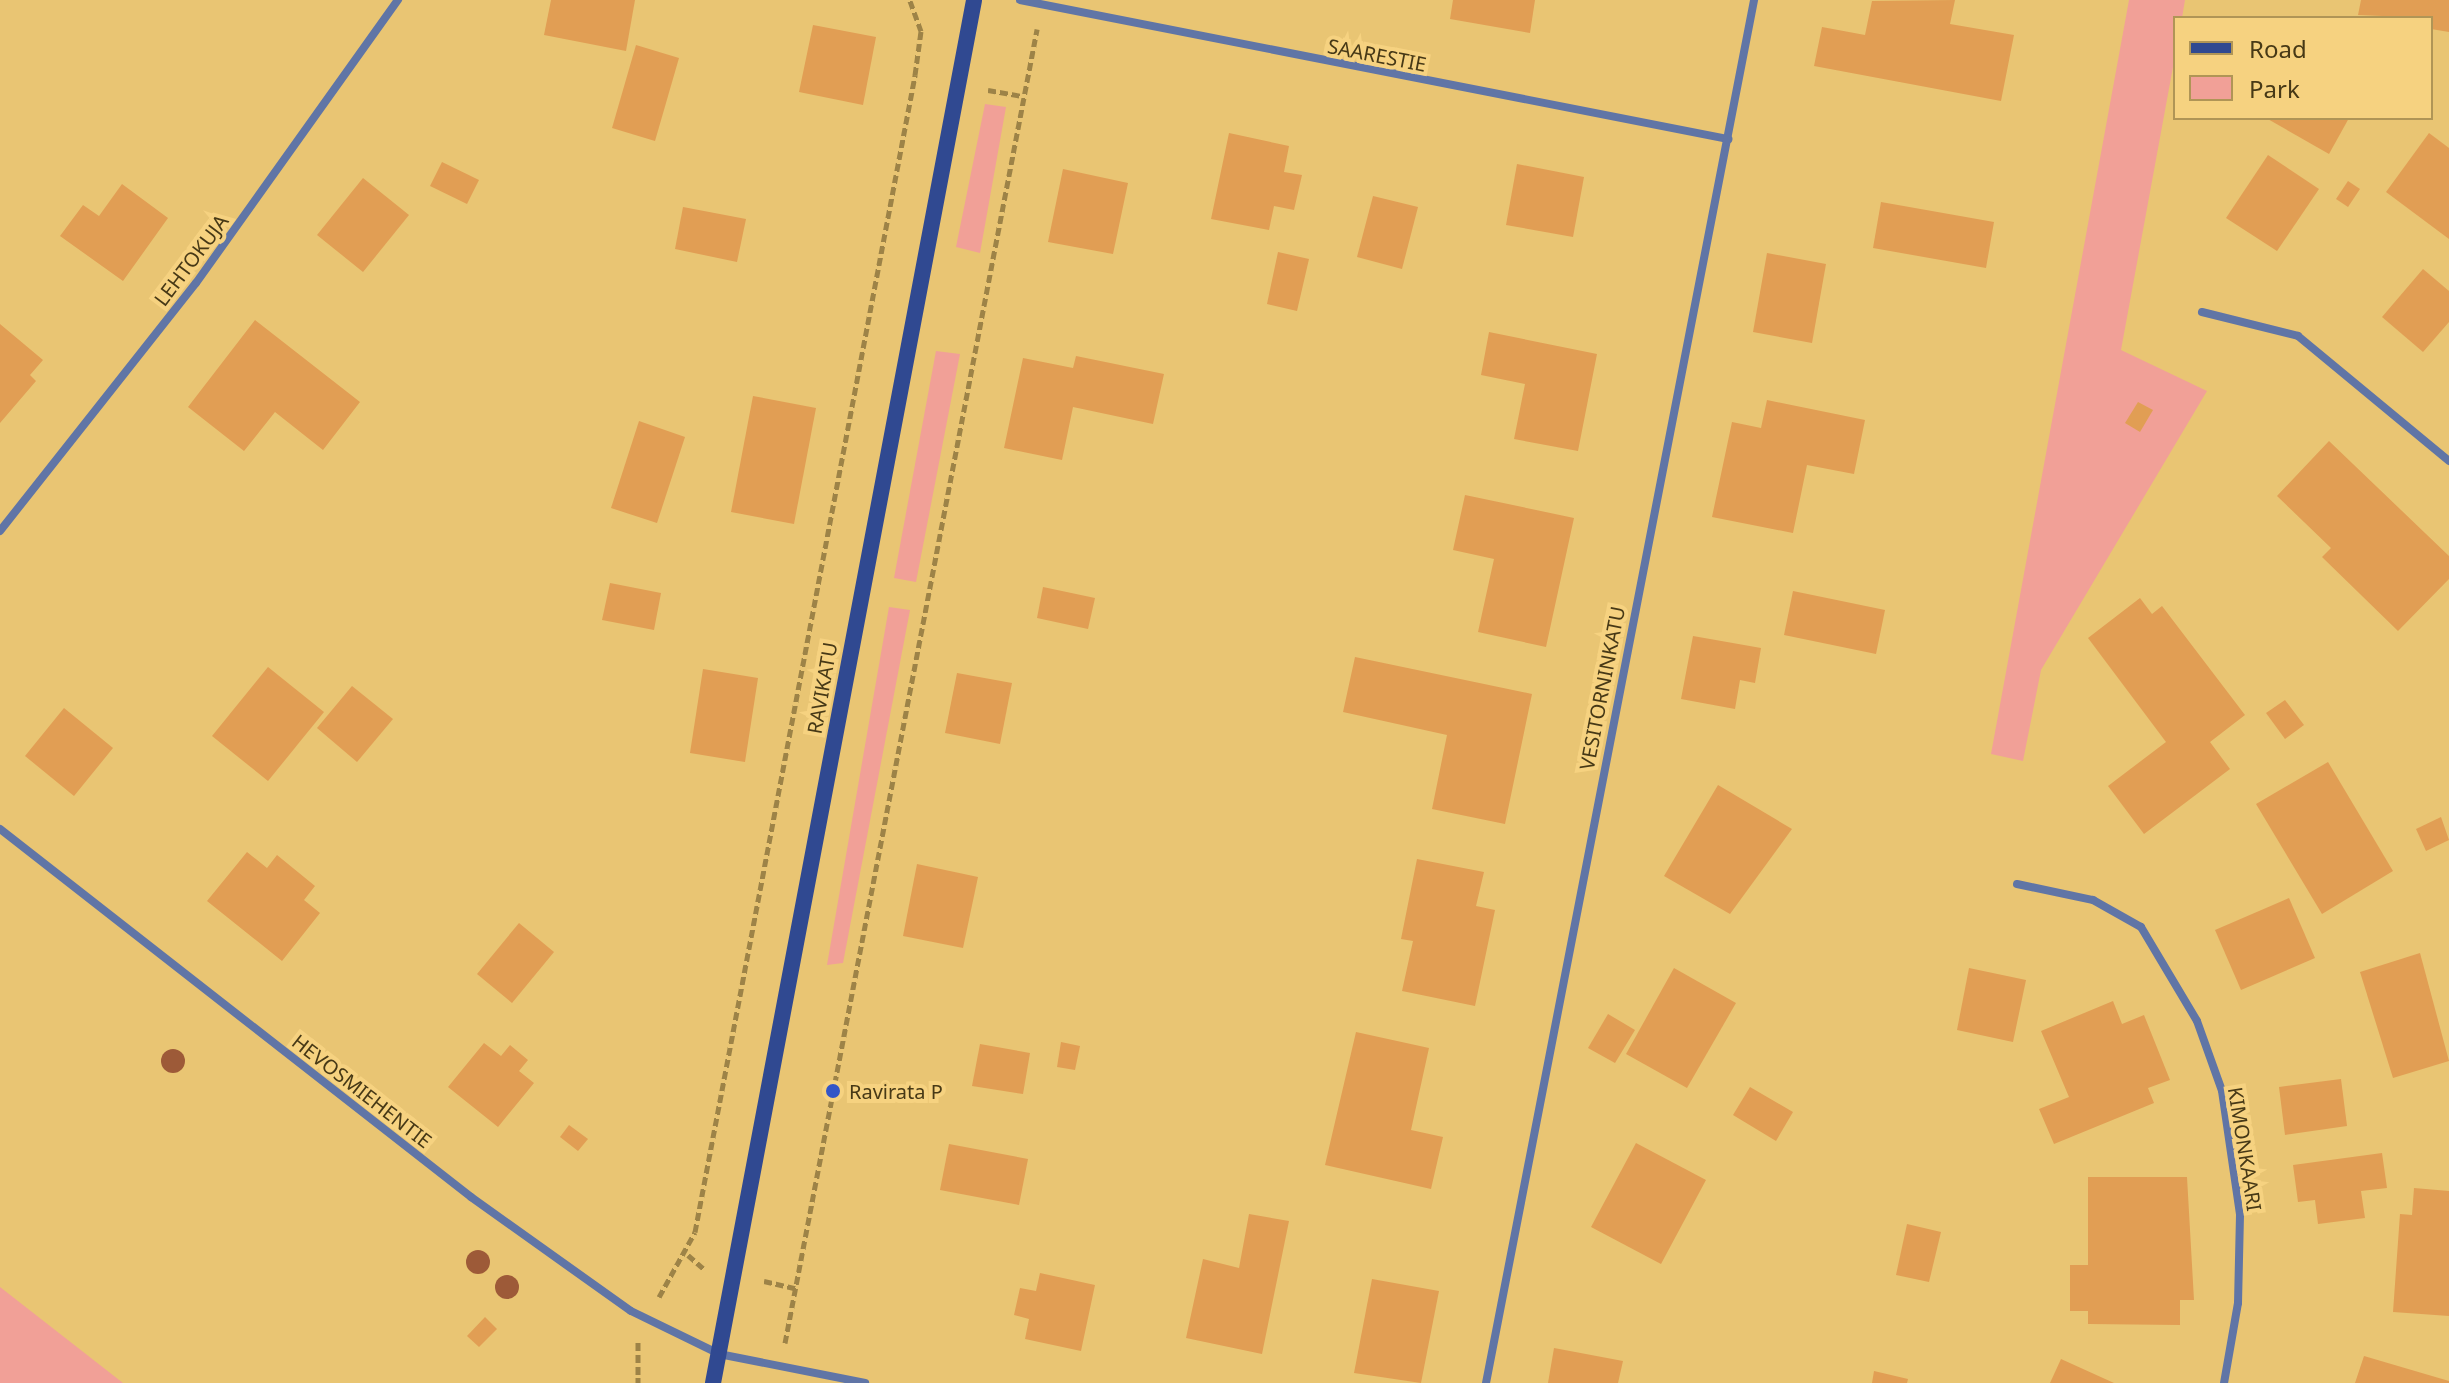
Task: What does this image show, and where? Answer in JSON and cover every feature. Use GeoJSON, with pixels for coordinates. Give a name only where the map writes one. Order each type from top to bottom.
{"type":"FeatureCollection","features":[{"type":"Feature","properties":{"kind":"street","name":"LEHTOKUJA"},"geometry":{"type":"LineString","coordinates":[[0,531],[196,283],[398,0]]}},
{"type":"Feature","properties":{"kind":"street","name":"RAVIKATU"},"geometry":{"type":"LineString","coordinates":[[713,1383],[974,0]]}},
{"type":"Feature","properties":{"kind":"street","name":"SAARESTIE"},"geometry":{"type":"LineString","coordinates":[[1020,0],[1728,139]]}},
{"type":"Feature","properties":{"kind":"street","name":"VESITORNINKATU"},"geometry":{"type":"LineString","coordinates":[[1486,1383],[1754,0]]}},
{"type":"Feature","properties":{"kind":"street"},"geometry":{"type":"LineString","coordinates":[[2202,312],[2298,336],[2449,461]]}},
{"type":"Feature","properties":{"kind":"street","name":"HEVOSMIEHENTIE"},"geometry":{"type":"LineString","coordinates":[[0,829],[471,1197],[631,1311],[719,1354],[865,1383]]}},
{"type":"Feature","properties":{"kind":"street","name":"KIMONKAARI"},"geometry":{"type":"LineString","coordinates":[[2017,884],[2093,900],[2141,927],[2197,1021],[2222,1091],[2240,1215],[2238,1303],[2224,1383]]}},
{"type":"Feature","properties":{"kind":"path"},"geometry":{"type":"LineString","coordinates":[[664,1287],[688,1255],[915,75],[921,31],[910,0]]}},
{"type":"Feature","properties":{"kind":"path"},"geometry":{"type":"LineString","coordinates":[[786,1337],[1021,96],[1036,35]]}},
{"type":"Feature","properties":{"kind":"path"},"geometry":{"type":"LineString","coordinates":[[987,89],[1021,96]]}},
{"type":"Feature","properties":{"kind":"path"},"geometry":{"type":"LineString","coordinates":[[688,1255],[702,1268]]}},
{"type":"Feature","properties":{"kind":"path"},"geometry":{"type":"LineString","coordinates":[[770,1282],[795,1288]]}},
{"type":"Feature","properties":{"kind":"path"},"geometry":{"type":"LineString","coordinates":[[635,1348],[638,1383]]}},
{"type":"Feature","properties":{"kind":"green space"},"geometry":{"type":"Polygon","coordinates":[[[2129,0],[2185,0],[2182,16],[2173,16],[2173,67],[2121,350],[2207,391],[2041,670],[2023,761],[1991,754],[2129,0]]]}},
{"type":"Feature","properties":{"kind":"green space"},"geometry":{"type":"Polygon","coordinates":[[[985,104],[1006,107],[980,253],[956,247],[985,104]]]}},
{"type":"Feature","properties":{"kind":"green space"},"geometry":{"type":"Polygon","coordinates":[[[936,351],[960,354],[916,582],[894,578],[936,351]]]}},
{"type":"Feature","properties":{"kind":"green space"},"geometry":{"type":"Polygon","coordinates":[[[889,607],[910,610],[843,963],[827,965],[889,607]]]}},
{"type":"Feature","properties":{"kind":"green space"},"geometry":{"type":"Polygon","coordinates":[[[0,1287],[123,1383],[0,1383],[0,1287]]]}},
{"type":"Feature","properties":{"kind":"building"},"geometry":{"type":"Polygon","coordinates":[[[551,0],[635,0],[626,51],[544,35],[551,0]]]}},
{"type":"Feature","properties":{"kind":"building"},"geometry":{"type":"Polygon","coordinates":[[[1453,0],[1535,0],[1530,33],[1450,19],[1453,0]]]}},
{"type":"Feature","properties":{"kind":"building"},"geometry":{"type":"Polygon","coordinates":[[[1955,0],[1950,24],[2014,35],[2001,101],[1814,66],[1822,27],[1865,35],[1872,1],[1955,0]]]}},
{"type":"Feature","properties":{"kind":"building"},"geometry":{"type":"Polygon","coordinates":[[[2361,0],[2449,0],[2449,32],[2433,29],[2433,16],[2358,15],[2361,0]]]}},
{"type":"Feature","properties":{"kind":"building"},"geometry":{"type":"Polygon","coordinates":[[[813,25],[876,37],[863,105],[799,92],[813,25]]]}},
{"type":"Feature","properties":{"kind":"building"},"geometry":{"type":"Polygon","coordinates":[[[636,45],[679,58],[655,141],[612,128],[636,45]]]}},
{"type":"Feature","properties":{"kind":"building"},"geometry":{"type":"Polygon","coordinates":[[[2270,120],[2348,120],[2329,154],[2270,120]]]}},
{"type":"Feature","properties":{"kind":"building"},"geometry":{"type":"Polygon","coordinates":[[[1229,133],[1289,146],[1284,172],[1302,175],[1294,210],[1274,206],[1269,230],[1211,219],[1229,133]]]}},
{"type":"Feature","properties":{"kind":"building"},"geometry":{"type":"Polygon","coordinates":[[[2429,133],[2449,148],[2449,239],[2386,192],[2429,133]]]}},
{"type":"Feature","properties":{"kind":"building"},"geometry":{"type":"Polygon","coordinates":[[[2268,155],[2319,189],[2277,251],[2226,218],[2268,155]]]}},
{"type":"Feature","properties":{"kind":"building"},"geometry":{"type":"Polygon","coordinates":[[[442,162],[479,180],[467,204],[430,186],[442,162]]]}},
{"type":"Feature","properties":{"kind":"building"},"geometry":{"type":"Polygon","coordinates":[[[1517,164],[1584,177],[1573,237],[1506,225],[1517,164]]]}},
{"type":"Feature","properties":{"kind":"building"},"geometry":{"type":"Polygon","coordinates":[[[1063,169],[1128,183],[1113,254],[1048,242],[1063,169]]]}},
{"type":"Feature","properties":{"kind":"building"},"geometry":{"type":"Polygon","coordinates":[[[363,178],[409,215],[363,272],[317,235],[363,178]]]}},
{"type":"Feature","properties":{"kind":"building"},"geometry":{"type":"Polygon","coordinates":[[[2348,181],[2360,189],[2348,207],[2336,199],[2348,181]]]}},
{"type":"Feature","properties":{"kind":"building"},"geometry":{"type":"Polygon","coordinates":[[[122,184],[168,218],[123,281],[60,236],[83,205],[99,216],[122,184]]]}},
{"type":"Feature","properties":{"kind":"building"},"geometry":{"type":"Polygon","coordinates":[[[1373,196],[1418,207],[1402,269],[1357,257],[1373,196]]]}},
{"type":"Feature","properties":{"kind":"building"},"geometry":{"type":"Polygon","coordinates":[[[1881,202],[1994,222],[1986,268],[1873,248],[1881,202]]]}},
{"type":"Feature","properties":{"kind":"building"},"geometry":{"type":"Polygon","coordinates":[[[683,207],[746,219],[737,262],[675,249],[683,207]]]}},
{"type":"Feature","properties":{"kind":"building"},"geometry":{"type":"Polygon","coordinates":[[[1278,252],[1309,259],[1297,311],[1267,304],[1278,252]]]}},
{"type":"Feature","properties":{"kind":"building"},"geometry":{"type":"Polygon","coordinates":[[[1767,253],[1826,264],[1812,343],[1753,332],[1767,253]]]}},
{"type":"Feature","properties":{"kind":"building"},"geometry":{"type":"Polygon","coordinates":[[[2423,269],[2449,291],[2449,322],[2423,352],[2382,317],[2423,269]]]}},
{"type":"Feature","properties":{"kind":"building"},"geometry":{"type":"Polygon","coordinates":[[[255,320],[360,402],[323,450],[275,412],[244,451],[188,407],[255,320]]]}},
{"type":"Feature","properties":{"kind":"building"},"geometry":{"type":"Polygon","coordinates":[[[0,324],[43,360],[30,375],[36,381],[0,423],[0,324]]]}},
{"type":"Feature","properties":{"kind":"building"},"geometry":{"type":"Polygon","coordinates":[[[1489,332],[1597,354],[1578,451],[1514,439],[1525,384],[1481,375],[1489,332]]]}},
{"type":"Feature","properties":{"kind":"building"},"geometry":{"type":"Polygon","coordinates":[[[1076,356],[1164,374],[1153,424],[1073,407],[1062,460],[1004,448],[1023,358],[1073,368],[1076,356]]]}},
{"type":"Feature","properties":{"kind":"building"},"geometry":{"type":"Polygon","coordinates":[[[753,396],[816,408],[794,524],[731,512],[753,396]]]}},
{"type":"Feature","properties":{"kind":"building"},"geometry":{"type":"Polygon","coordinates":[[[1767,400],[1865,420],[1854,474],[1807,465],[1793,533],[1712,517],[1732,422],[1761,428],[1767,400]]]}},
{"type":"Feature","properties":{"kind":"building"},"geometry":{"type":"Polygon","coordinates":[[[2138,402],[2153,410],[2140,432],[2125,423],[2138,402]]]}},
{"type":"Feature","properties":{"kind":"building"},"geometry":{"type":"Polygon","coordinates":[[[639,421],[685,437],[657,523],[611,508],[639,421]]]}},
{"type":"Feature","properties":{"kind":"building"},"geometry":{"type":"Polygon","coordinates":[[[2329,441],[2449,556],[2449,579],[2398,631],[2322,557],[2331,548],[2277,496],[2329,441]]]}},
{"type":"Feature","properties":{"kind":"building"},"geometry":{"type":"Polygon","coordinates":[[[1465,495],[1574,518],[1546,647],[1478,632],[1494,559],[1453,550],[1465,495]]]}},
{"type":"Feature","properties":{"kind":"building"},"geometry":{"type":"Polygon","coordinates":[[[610,583],[661,593],[654,630],[602,620],[610,583]]]}},
{"type":"Feature","properties":{"kind":"building"},"geometry":{"type":"Polygon","coordinates":[[[1043,587],[1095,598],[1088,629],[1037,618],[1043,587]]]}},
{"type":"Feature","properties":{"kind":"building"},"geometry":{"type":"Polygon","coordinates":[[[1793,591],[1885,610],[1876,654],[1784,635],[1793,591]]]}},
{"type":"Feature","properties":{"kind":"building"},"geometry":{"type":"Polygon","coordinates":[[[2140,598],[2152,614],[2162,606],[2245,715],[2210,742],[2230,769],[2144,834],[2108,786],[2166,742],[2088,638],[2140,598]]]}},
{"type":"Feature","properties":{"kind":"building"},"geometry":{"type":"Polygon","coordinates":[[[1693,636],[1761,648],[1755,683],[1740,680],[1735,709],[1681,699],[1693,636]]]}},
{"type":"Feature","properties":{"kind":"building"},"geometry":{"type":"Polygon","coordinates":[[[1355,657],[1532,694],[1505,824],[1432,809],[1447,735],[1343,712],[1355,657]]]}},
{"type":"Feature","properties":{"kind":"building"},"geometry":{"type":"Polygon","coordinates":[[[268,667],[324,712],[268,781],[212,736],[268,667]]]}},
{"type":"Feature","properties":{"kind":"building"},"geometry":{"type":"Polygon","coordinates":[[[703,669],[758,678],[745,762],[690,753],[703,669]]]}},
{"type":"Feature","properties":{"kind":"building"},"geometry":{"type":"Polygon","coordinates":[[[957,673],[1012,683],[1000,744],[945,733],[957,673]]]}},
{"type":"Feature","properties":{"kind":"building"},"geometry":{"type":"Polygon","coordinates":[[[352,686],[393,719],[357,762],[317,728],[352,686]]]}},
{"type":"Feature","properties":{"kind":"building"},"geometry":{"type":"Polygon","coordinates":[[[2285,700],[2304,725],[2285,739],[2266,713],[2285,700]]]}},
{"type":"Feature","properties":{"kind":"building"},"geometry":{"type":"Polygon","coordinates":[[[64,708],[113,748],[74,796],[25,756],[64,708]]]}},
{"type":"Feature","properties":{"kind":"building"},"geometry":{"type":"Polygon","coordinates":[[[2328,762],[2393,871],[2322,914],[2256,804],[2328,762]]]}},
{"type":"Feature","properties":{"kind":"building"},"geometry":{"type":"Polygon","coordinates":[[[1718,785],[1792,829],[1730,914],[1664,876],[1718,785]]]}},
{"type":"Feature","properties":{"kind":"building"},"geometry":{"type":"Polygon","coordinates":[[[2441,817],[2449,840],[2426,851],[2416,829],[2441,817]]]}},
{"type":"Feature","properties":{"kind":"building"},"geometry":{"type":"Polygon","coordinates":[[[247,852],[267,868],[277,855],[315,886],[304,900],[320,913],[282,961],[207,901],[247,852]]]}},
{"type":"Feature","properties":{"kind":"building"},"geometry":{"type":"Polygon","coordinates":[[[1417,859],[1484,872],[1476,906],[1495,910],[1475,1006],[1402,991],[1413,941],[1401,939],[1417,859]]]}},
{"type":"Feature","properties":{"kind":"building"},"geometry":{"type":"Polygon","coordinates":[[[917,864],[978,877],[963,948],[903,936],[917,864]]]}},
{"type":"Feature","properties":{"kind":"building"},"geometry":{"type":"Polygon","coordinates":[[[2289,898],[2315,958],[2241,990],[2215,930],[2289,898]]]}},
{"type":"Feature","properties":{"kind":"building"},"geometry":{"type":"Polygon","coordinates":[[[519,923],[554,952],[512,1003],[477,974],[519,923]]]}},
{"type":"Feature","properties":{"kind":"building"},"geometry":{"type":"Polygon","coordinates":[[[2420,953],[2449,1061],[2393,1078],[2360,972],[2420,953]]]}},
{"type":"Feature","properties":{"kind":"building"},"geometry":{"type":"Polygon","coordinates":[[[1674,968],[1736,1003],[1687,1088],[1626,1054],[1674,968]]]}},
{"type":"Feature","properties":{"kind":"building"},"geometry":{"type":"Polygon","coordinates":[[[1969,968],[2026,980],[2013,1042],[1957,1030],[1969,968]]]}},
{"type":"Feature","properties":{"kind":"building"},"geometry":{"type":"Polygon","coordinates":[[[2113,1001],[2122,1024],[2144,1015],[2170,1080],[2148,1088],[2154,1103],[2054,1144],[2039,1109],[2069,1097],[2041,1031],[2113,1001]]]}},
{"type":"Feature","properties":{"kind":"building"},"geometry":{"type":"Polygon","coordinates":[[[1608,1014],[1635,1030],[1615,1063],[1588,1048],[1608,1014]]]}},
{"type":"Feature","properties":{"kind":"building"},"geometry":{"type":"Polygon","coordinates":[[[1356,1032],[1429,1048],[1411,1130],[1443,1137],[1431,1189],[1325,1165],[1356,1032]]]}},
{"type":"Feature","properties":{"kind":"building"},"geometry":{"type":"Polygon","coordinates":[[[1061,1042],[1080,1046],[1075,1070],[1057,1067],[1061,1042]]]}},
{"type":"Feature","properties":{"kind":"building"},"geometry":{"type":"Polygon","coordinates":[[[484,1043],[501,1056],[510,1045],[528,1060],[519,1071],[534,1083],[498,1127],[448,1087],[484,1043]]]}},
{"type":"Feature","properties":{"kind":"building"},"geometry":{"type":"Polygon","coordinates":[[[980,1044],[1030,1053],[1023,1094],[972,1086],[980,1044]]]}},
{"type":"Feature","properties":{"kind":"building"},"geometry":{"type":"Polygon","coordinates":[[[2341,1079],[2347,1126],[2285,1135],[2279,1087],[2341,1079]]]}},
{"type":"Feature","properties":{"kind":"building"},"geometry":{"type":"Polygon","coordinates":[[[1750,1087],[1793,1112],[1776,1141],[1733,1115],[1750,1087]]]}},
{"type":"Feature","properties":{"kind":"building"},"geometry":{"type":"Polygon","coordinates":[[[569,1125],[588,1139],[578,1151],[560,1137],[569,1125]]]}},
{"type":"Feature","properties":{"kind":"building"},"geometry":{"type":"Polygon","coordinates":[[[1636,1143],[1706,1180],[1661,1264],[1591,1227],[1636,1143]]]}},
{"type":"Feature","properties":{"kind":"building"},"geometry":{"type":"Polygon","coordinates":[[[949,1144],[1028,1159],[1019,1205],[940,1190],[949,1144]]]}},
{"type":"Feature","properties":{"kind":"building"},"geometry":{"type":"Polygon","coordinates":[[[2382,1153],[2387,1188],[2361,1191],[2365,1218],[2318,1224],[2315,1200],[2298,1202],[2293,1165],[2382,1153]]]}},
{"type":"Feature","properties":{"kind":"building"},"geometry":{"type":"Polygon","coordinates":[[[2088,1177],[2187,1177],[2194,1300],[2180,1300],[2180,1325],[2088,1324],[2088,1311],[2070,1311],[2070,1265],[2088,1265],[2088,1177]]]}},
{"type":"Feature","properties":{"kind":"building"},"geometry":{"type":"Polygon","coordinates":[[[2414,1188],[2449,1191],[2449,1316],[2393,1312],[2400,1214],[2412,1215],[2414,1188]]]}},
{"type":"Feature","properties":{"kind":"building"},"geometry":{"type":"Polygon","coordinates":[[[1249,1214],[1289,1221],[1262,1354],[1186,1338],[1203,1259],[1239,1268],[1249,1214]]]}},
{"type":"Feature","properties":{"kind":"building"},"geometry":{"type":"Polygon","coordinates":[[[1907,1224],[1941,1232],[1929,1282],[1896,1275],[1907,1224]]]}},
{"type":"Feature","properties":{"kind":"building"},"geometry":{"type":"Polygon","coordinates":[[[1040,1273],[1095,1285],[1081,1351],[1025,1339],[1029,1319],[1014,1315],[1020,1288],[1036,1291],[1040,1273]]]}},
{"type":"Feature","properties":{"kind":"building"},"geometry":{"type":"Polygon","coordinates":[[[1372,1279],[1439,1291],[1421,1383],[1354,1373],[1372,1279]]]}},
{"type":"Feature","properties":{"kind":"building"},"geometry":{"type":"Polygon","coordinates":[[[485,1317],[497,1329],[479,1347],[467,1336],[485,1317]]]}},
{"type":"Feature","properties":{"kind":"building"},"geometry":{"type":"Polygon","coordinates":[[[1554,1348],[1623,1361],[1618,1383],[1548,1383],[1554,1348]]]}},
{"type":"Feature","properties":{"kind":"building"},"geometry":{"type":"Polygon","coordinates":[[[2364,1356],[2449,1381],[2449,1383],[2355,1383],[2364,1356]]]}},
{"type":"Feature","properties":{"kind":"building"},"geometry":{"type":"Polygon","coordinates":[[[2061,1359],[2114,1383],[2050,1383],[2061,1359]]]}},
{"type":"Feature","properties":{"kind":"building"},"geometry":{"type":"Polygon","coordinates":[[[1874,1371],[1908,1379],[1907,1383],[1872,1383],[1874,1371]]]}},
{"type":"Feature","properties":{"kind":"place","name":"Ravirata P"},"geometry":{"type":"Point","coordinates":[833,1091]}}]}
